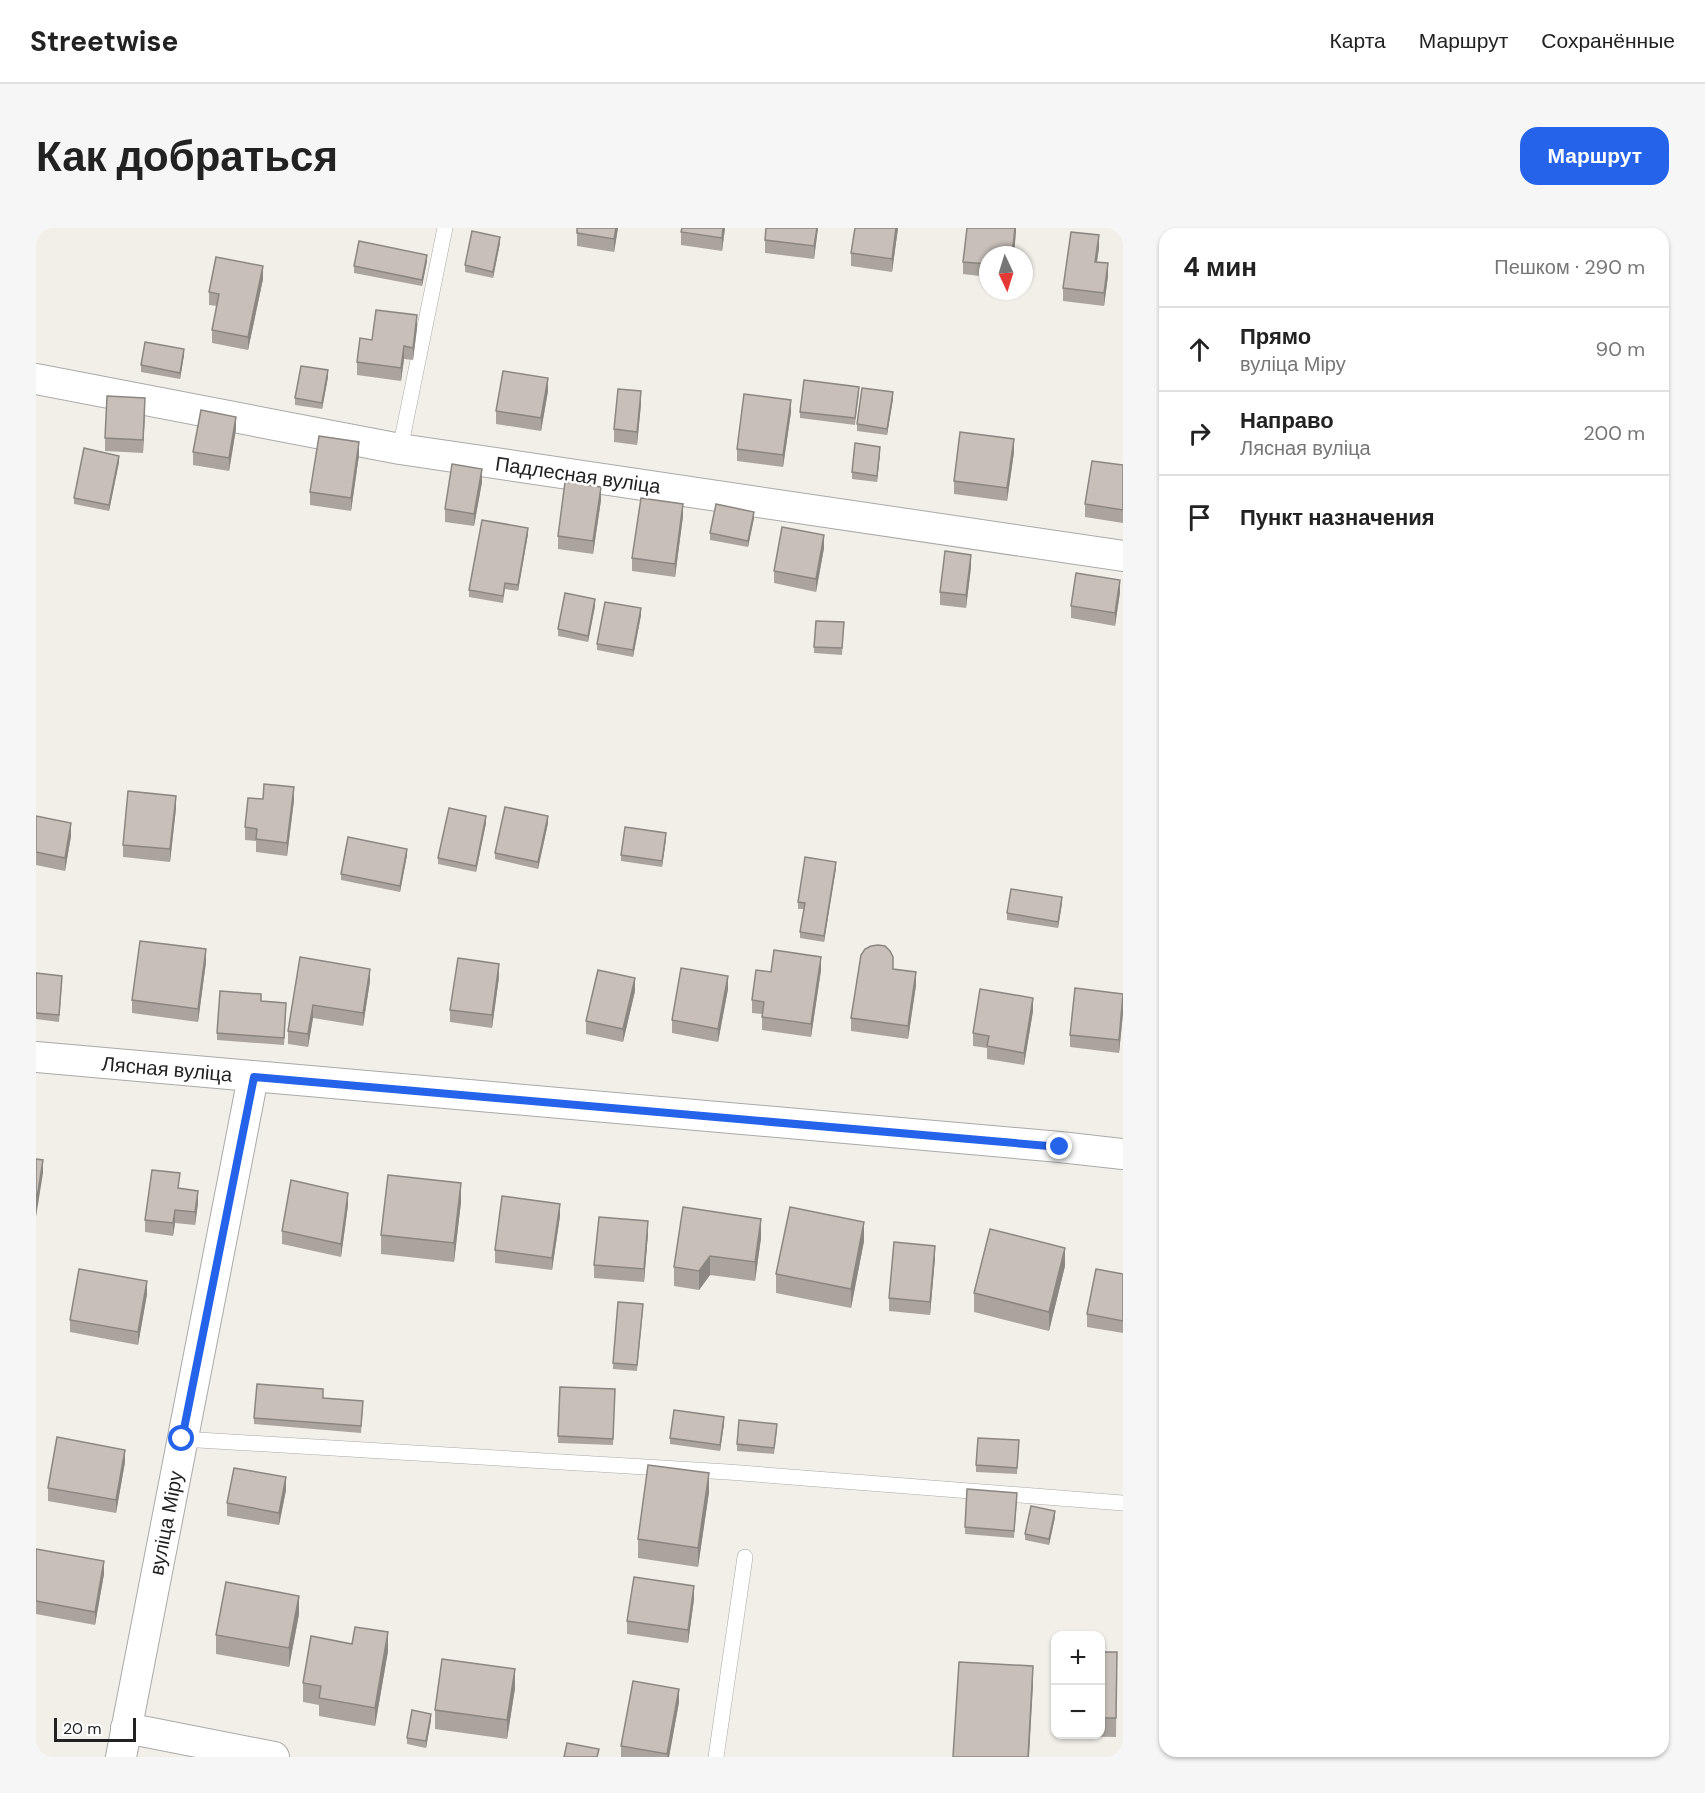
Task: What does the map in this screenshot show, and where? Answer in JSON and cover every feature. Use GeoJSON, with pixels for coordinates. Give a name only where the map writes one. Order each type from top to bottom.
{"type":"FeatureCollection","features":[{"type":"Feature","properties":{"kind":"street","name":"Падлесная вуліца"},"geometry":{"type":"LineString","coordinates":[[36,379],[400,449],[1123,556]]}},
{"type":"Feature","properties":{"kind":"street","name":"Лясная вуліца"},"geometry":{"type":"LineString","coordinates":[[36,1057],[1123,1154]]}},
{"type":"Feature","properties":{"kind":"street","name":"вуліца Міру"},"geometry":{"type":"LineString","coordinates":[[121,1757],[254,1077]]}},
{"type":"Feature","properties":{"kind":"street"},"geometry":{"type":"LineString","coordinates":[[126,1728],[274,1757]]}},
{"type":"Feature","properties":{"kind":"lane"},"geometry":{"type":"LineString","coordinates":[[400,449],[445,228]]}},
{"type":"Feature","properties":{"kind":"lane"},"geometry":{"type":"LineString","coordinates":[[182,1439],[728,1472],[1123,1503]]}},
{"type":"Feature","properties":{"kind":"lane"},"geometry":{"type":"LineString","coordinates":[[716,1757],[745,1557]]}},
{"type":"Feature","properties":{"kind":"building"},"geometry":{"type":"Polygon","coordinates":[[[577,228],[616,228],[614,239],[577,233],[577,228]]]}},
{"type":"Feature","properties":{"kind":"building"},"geometry":{"type":"Polygon","coordinates":[[[682,228],[723,228],[722,238],[681,232],[682,228]]]}},
{"type":"Feature","properties":{"kind":"building"},"geometry":{"type":"Polygon","coordinates":[[[766,228],[817,228],[814,246],[765,240],[766,228]]]}},
{"type":"Feature","properties":{"kind":"building"},"geometry":{"type":"Polygon","coordinates":[[[855,228],[896,228],[892,259],[851,253],[855,228]]]}},
{"type":"Feature","properties":{"kind":"building"},"geometry":{"type":"Polygon","coordinates":[[[967,228],[1015,228],[1013,246],[979,246],[979,263],[963,262],[967,228]]]}},
{"type":"Feature","properties":{"kind":"building"},"geometry":{"type":"Polygon","coordinates":[[[472,231],[500,237],[493,272],[465,265],[472,231]]]}},
{"type":"Feature","properties":{"kind":"building"},"geometry":{"type":"Polygon","coordinates":[[[1071,232],[1099,235],[1095,262],[1108,263],[1104,293],[1063,288],[1071,232]]]}},
{"type":"Feature","properties":{"kind":"building"},"geometry":{"type":"Polygon","coordinates":[[[359,241],[427,255],[422,280],[354,266],[359,241]]]}},
{"type":"Feature","properties":{"kind":"building"},"geometry":{"type":"Polygon","coordinates":[[[216,257],[263,266],[248,337],[212,330],[219,294],[209,292],[216,257]]]}},
{"type":"Feature","properties":{"kind":"building"},"geometry":{"type":"Polygon","coordinates":[[[376,310],[417,315],[413,348],[404,346],[401,368],[357,362],[360,338],[372,340],[376,310]]]}},
{"type":"Feature","properties":{"kind":"building"},"geometry":{"type":"Polygon","coordinates":[[[145,342],[184,349],[180,373],[141,365],[145,342]]]}},
{"type":"Feature","properties":{"kind":"building"},"geometry":{"type":"Polygon","coordinates":[[[301,366],[328,370],[322,403],[295,398],[301,366]]]}},
{"type":"Feature","properties":{"kind":"building"},"geometry":{"type":"Polygon","coordinates":[[[503,371],[548,378],[541,418],[496,411],[503,371]]]}},
{"type":"Feature","properties":{"kind":"building"},"geometry":{"type":"Polygon","coordinates":[[[804,380],[859,387],[855,418],[800,412],[804,380]]]}},
{"type":"Feature","properties":{"kind":"building"},"geometry":{"type":"Polygon","coordinates":[[[862,388],[893,392],[887,429],[857,424],[862,388]]]}},
{"type":"Feature","properties":{"kind":"building"},"geometry":{"type":"Polygon","coordinates":[[[618,389],[641,391],[637,432],[614,429],[618,389]]]}},
{"type":"Feature","properties":{"kind":"building"},"geometry":{"type":"Polygon","coordinates":[[[744,394],[791,400],[783,455],[737,449],[744,394]]]}},
{"type":"Feature","properties":{"kind":"building"},"geometry":{"type":"Polygon","coordinates":[[[107,396],[145,398],[143,440],[105,438],[107,396]]]}},
{"type":"Feature","properties":{"kind":"building"},"geometry":{"type":"Polygon","coordinates":[[[201,410],[236,417],[229,458],[193,452],[201,410]]]}},
{"type":"Feature","properties":{"kind":"building"},"geometry":{"type":"Polygon","coordinates":[[[960,432],[1014,439],[1007,488],[954,481],[960,432]]]}},
{"type":"Feature","properties":{"kind":"building"},"geometry":{"type":"Polygon","coordinates":[[[319,436],[359,442],[351,498],[310,492],[319,436]]]}},
{"type":"Feature","properties":{"kind":"building"},"geometry":{"type":"Polygon","coordinates":[[[855,443],[880,447],[877,476],[852,472],[855,443]]]}},
{"type":"Feature","properties":{"kind":"building"},"geometry":{"type":"Polygon","coordinates":[[[84,448],[119,456],[109,505],[74,498],[84,448]]]}},
{"type":"Feature","properties":{"kind":"building"},"geometry":{"type":"Polygon","coordinates":[[[1092,461],[1123,465],[1123,510],[1085,504],[1092,461]]]}},
{"type":"Feature","properties":{"kind":"building"},"geometry":{"type":"Polygon","coordinates":[[[452,464],[482,469],[474,514],[445,509],[452,464]]]}},
{"type":"Feature","properties":{"kind":"building"},"geometry":{"type":"Polygon","coordinates":[[[565,482],[601,487],[593,541],[558,536],[565,482]]]}},
{"type":"Feature","properties":{"kind":"building"},"geometry":{"type":"Polygon","coordinates":[[[641,498],[683,504],[675,564],[632,558],[641,498]]]}},
{"type":"Feature","properties":{"kind":"building"},"geometry":{"type":"Polygon","coordinates":[[[716,504],[754,512],[748,541],[710,533],[716,504]]]}},
{"type":"Feature","properties":{"kind":"building"},"geometry":{"type":"Polygon","coordinates":[[[482,520],[528,528],[518,585],[505,583],[503,596],[469,590],[482,520]]]}},
{"type":"Feature","properties":{"kind":"building"},"geometry":{"type":"Polygon","coordinates":[[[782,527],[824,535],[816,579],[774,571],[782,527]]]}},
{"type":"Feature","properties":{"kind":"building"},"geometry":{"type":"Polygon","coordinates":[[[945,551],[971,555],[966,595],[940,592],[945,551]]]}},
{"type":"Feature","properties":{"kind":"building"},"geometry":{"type":"Polygon","coordinates":[[[1076,573],[1120,580],[1115,613],[1071,606],[1076,573]]]}},
{"type":"Feature","properties":{"kind":"building"},"geometry":{"type":"Polygon","coordinates":[[[565,593],[595,599],[588,636],[558,629],[565,593]]]}},
{"type":"Feature","properties":{"kind":"building"},"geometry":{"type":"Polygon","coordinates":[[[605,602],[641,608],[633,650],[597,644],[605,602]]]}},
{"type":"Feature","properties":{"kind":"building"},"geometry":{"type":"Polygon","coordinates":[[[816,621],[844,622],[842,648],[814,647],[816,621]]]}},
{"type":"Feature","properties":{"kind":"building"},"geometry":{"type":"Polygon","coordinates":[[[264,784],[294,787],[287,843],[256,839],[257,829],[245,827],[248,798],[263,799],[264,784]]]}},
{"type":"Feature","properties":{"kind":"building"},"geometry":{"type":"Polygon","coordinates":[[[128,791],[176,796],[170,849],[123,845],[128,791]]]}},
{"type":"Feature","properties":{"kind":"building"},"geometry":{"type":"Polygon","coordinates":[[[505,807],[548,816],[538,862],[495,853],[505,807]]]}},
{"type":"Feature","properties":{"kind":"building"},"geometry":{"type":"Polygon","coordinates":[[[449,808],[486,816],[476,866],[438,858],[449,808]]]}},
{"type":"Feature","properties":{"kind":"building"},"geometry":{"type":"Polygon","coordinates":[[[36,816],[71,823],[65,858],[36,852],[36,816]]]}},
{"type":"Feature","properties":{"kind":"building"},"geometry":{"type":"Polygon","coordinates":[[[625,827],[666,833],[662,861],[621,855],[625,827]]]}},
{"type":"Feature","properties":{"kind":"building"},"geometry":{"type":"Polygon","coordinates":[[[348,837],[407,849],[400,886],[341,874],[348,837]]]}},
{"type":"Feature","properties":{"kind":"building"},"geometry":{"type":"Polygon","coordinates":[[[805,857],[836,862],[824,936],[800,932],[805,903],[798,902],[805,857]]]}},
{"type":"Feature","properties":{"kind":"building"},"geometry":{"type":"Polygon","coordinates":[[[1011,889],[1062,897],[1058,922],[1007,913],[1011,889]]]}},
{"type":"Feature","properties":{"kind":"building"},"geometry":{"type":"Polygon","coordinates":[[[140,941],[206,949],[198,1009],[132,1000],[140,941]]]}},
{"type":"Feature","properties":{"kind":"building"},"geometry":{"type":"Polygon","coordinates":[[[878,945],[885,946],[890,951],[893,957],[893,969],[916,972],[908,1026],[851,1018],[861,955],[865,949],[878,945]]]}},
{"type":"Feature","properties":{"kind":"building"},"geometry":{"type":"Polygon","coordinates":[[[774,950],[821,957],[811,1024],[762,1017],[764,1002],[752,1000],[756,970],[771,972],[774,950]]]}},
{"type":"Feature","properties":{"kind":"building"},"geometry":{"type":"Polygon","coordinates":[[[300,957],[370,969],[363,1013],[313,1005],[308,1034],[288,1031],[300,957]]]}},
{"type":"Feature","properties":{"kind":"building"},"geometry":{"type":"Polygon","coordinates":[[[458,958],[499,964],[492,1015],[450,1010],[458,958]]]}},
{"type":"Feature","properties":{"kind":"building"},"geometry":{"type":"Polygon","coordinates":[[[681,968],[728,976],[718,1029],[672,1020],[681,968]]]}},
{"type":"Feature","properties":{"kind":"building"},"geometry":{"type":"Polygon","coordinates":[[[598,970],[635,978],[623,1029],[586,1021],[598,970]]]}},
{"type":"Feature","properties":{"kind":"building"},"geometry":{"type":"Polygon","coordinates":[[[36,973],[62,976],[59,1015],[36,1013],[36,973]]]}},
{"type":"Feature","properties":{"kind":"building"},"geometry":{"type":"Polygon","coordinates":[[[1075,988],[1123,994],[1119,1040],[1070,1035],[1075,988]]]}},
{"type":"Feature","properties":{"kind":"building"},"geometry":{"type":"Polygon","coordinates":[[[980,989],[1033,998],[1024,1053],[987,1046],[989,1036],[973,1033],[980,989]]]}},
{"type":"Feature","properties":{"kind":"building"},"geometry":{"type":"Polygon","coordinates":[[[220,991],[261,994],[261,1001],[286,1003],[284,1038],[217,1033],[220,991]]]}},
{"type":"Feature","properties":{"kind":"building"},"geometry":{"type":"Polygon","coordinates":[[[36,1159],[43,1160],[36,1204],[36,1159]]]}},
{"type":"Feature","properties":{"kind":"building"},"geometry":{"type":"Polygon","coordinates":[[[152,1170],[180,1173],[178,1188],[198,1191],[195,1212],[175,1210],[173,1223],[145,1220],[152,1170]]]}},
{"type":"Feature","properties":{"kind":"building"},"geometry":{"type":"Polygon","coordinates":[[[388,1175],[461,1183],[454,1243],[381,1235],[388,1175]]]}},
{"type":"Feature","properties":{"kind":"building"},"geometry":{"type":"Polygon","coordinates":[[[291,1180],[348,1193],[341,1244],[282,1231],[291,1180]]]}},
{"type":"Feature","properties":{"kind":"building"},"geometry":{"type":"Polygon","coordinates":[[[502,1196],[560,1204],[552,1258],[495,1250],[502,1196]]]}},
{"type":"Feature","properties":{"kind":"building"},"geometry":{"type":"Polygon","coordinates":[[[683,1207],[761,1219],[755,1262],[710,1256],[699,1271],[674,1267],[683,1207]]]}},
{"type":"Feature","properties":{"kind":"building"},"geometry":{"type":"Polygon","coordinates":[[[790,1207],[864,1222],[851,1289],[776,1274],[790,1207]]]}},
{"type":"Feature","properties":{"kind":"building"},"geometry":{"type":"Polygon","coordinates":[[[599,1217],[648,1221],[644,1269],[594,1265],[599,1217]]]}},
{"type":"Feature","properties":{"kind":"building"},"geometry":{"type":"Polygon","coordinates":[[[990,1229],[1065,1248],[1049,1312],[974,1293],[990,1229]]]}},
{"type":"Feature","properties":{"kind":"building"},"geometry":{"type":"Polygon","coordinates":[[[894,1242],[935,1246],[930,1302],[889,1298],[894,1242]]]}},
{"type":"Feature","properties":{"kind":"building"},"geometry":{"type":"Polygon","coordinates":[[[79,1269],[147,1281],[138,1332],[70,1320],[79,1269]]]}},
{"type":"Feature","properties":{"kind":"building"},"geometry":{"type":"Polygon","coordinates":[[[1096,1269],[1123,1274],[1123,1321],[1087,1314],[1096,1269]]]}},
{"type":"Feature","properties":{"kind":"building"},"geometry":{"type":"Polygon","coordinates":[[[618,1302],[643,1304],[637,1365],[613,1363],[618,1302]]]}},
{"type":"Feature","properties":{"kind":"building"},"geometry":{"type":"Polygon","coordinates":[[[257,1384],[323,1389],[323,1398],[363,1401],[361,1426],[254,1418],[257,1384]]]}},
{"type":"Feature","properties":{"kind":"building"},"geometry":{"type":"Polygon","coordinates":[[[560,1387],[615,1389],[613,1439],[558,1436],[560,1387]]]}},
{"type":"Feature","properties":{"kind":"building"},"geometry":{"type":"Polygon","coordinates":[[[674,1410],[724,1417],[720,1445],[670,1438],[674,1410]]]}},
{"type":"Feature","properties":{"kind":"building"},"geometry":{"type":"Polygon","coordinates":[[[739,1420],[777,1424],[774,1448],[737,1444],[739,1420]]]}},
{"type":"Feature","properties":{"kind":"building"},"geometry":{"type":"Polygon","coordinates":[[[57,1437],[125,1450],[116,1500],[48,1488],[57,1437]]]}},
{"type":"Feature","properties":{"kind":"building"},"geometry":{"type":"Polygon","coordinates":[[[978,1438],[1019,1440],[1017,1468],[976,1465],[978,1438]]]}},
{"type":"Feature","properties":{"kind":"building"},"geometry":{"type":"Polygon","coordinates":[[[648,1465],[709,1473],[698,1548],[638,1539],[648,1465]]]}},
{"type":"Feature","properties":{"kind":"building"},"geometry":{"type":"Polygon","coordinates":[[[234,1468],[286,1477],[279,1513],[227,1503],[234,1468]]]}},
{"type":"Feature","properties":{"kind":"building"},"geometry":{"type":"Polygon","coordinates":[[[967,1489],[1017,1493],[1014,1531],[965,1527],[967,1489]]]}},
{"type":"Feature","properties":{"kind":"building"},"geometry":{"type":"Polygon","coordinates":[[[1031,1506],[1055,1511],[1049,1539],[1025,1534],[1031,1506]]]}},
{"type":"Feature","properties":{"kind":"building"},"geometry":{"type":"Polygon","coordinates":[[[36,1549],[104,1561],[95,1612],[36,1601],[36,1549]]]}},
{"type":"Feature","properties":{"kind":"building"},"geometry":{"type":"Polygon","coordinates":[[[634,1577],[694,1586],[688,1630],[627,1621],[634,1577]]]}},
{"type":"Feature","properties":{"kind":"building"},"geometry":{"type":"Polygon","coordinates":[[[226,1582],[299,1596],[289,1648],[216,1635],[226,1582]]]}},
{"type":"Feature","properties":{"kind":"building"},"geometry":{"type":"Polygon","coordinates":[[[355,1627],[388,1632],[375,1708],[319,1698],[321,1686],[303,1683],[311,1636],[352,1644],[355,1627]]]}},
{"type":"Feature","properties":{"kind":"building"},"geometry":{"type":"Polygon","coordinates":[[[1105,1652],[1117,1652],[1116,1718],[1105,1718],[1105,1652]]]}},
{"type":"Feature","properties":{"kind":"building"},"geometry":{"type":"Polygon","coordinates":[[[442,1659],[515,1669],[507,1720],[435,1710],[442,1659]]]}},
{"type":"Feature","properties":{"kind":"building"},"geometry":{"type":"Polygon","coordinates":[[[959,1662],[1033,1666],[1028,1757],[953,1757],[959,1662]]]}},
{"type":"Feature","properties":{"kind":"building"},"geometry":{"type":"Polygon","coordinates":[[[633,1681],[679,1689],[667,1754],[621,1746],[633,1681]]]}},
{"type":"Feature","properties":{"kind":"building"},"geometry":{"type":"Polygon","coordinates":[[[412,1710],[431,1714],[426,1741],[407,1738],[412,1710]]]}},
{"type":"Feature","properties":{"kind":"building"},"geometry":{"type":"Polygon","coordinates":[[[567,1743],[599,1749],[597,1757],[564,1757],[567,1743]]]}},
{"type":"Feature","properties":{"kind":"route"},"geometry":{"type":"LineString","coordinates":[[182,1439],[254,1077],[1060,1147]]}}]}
